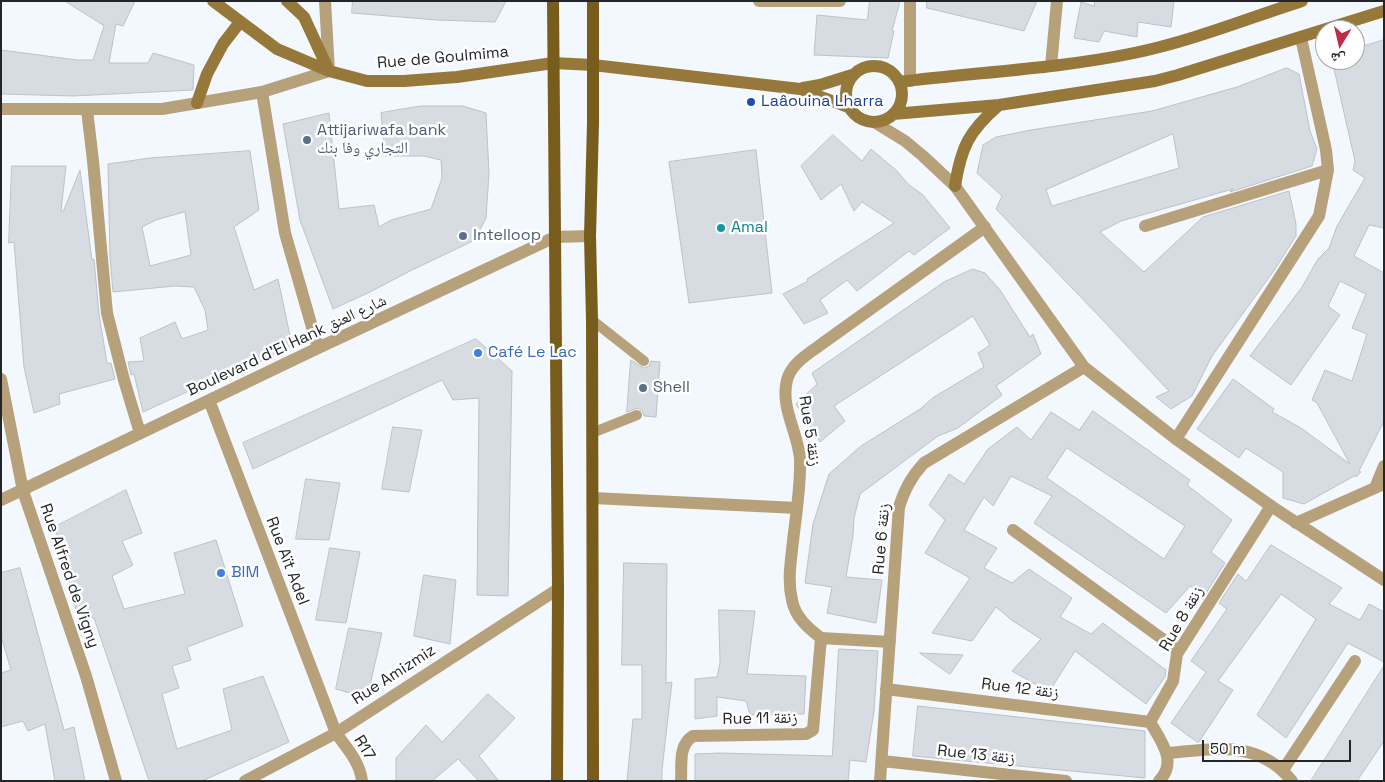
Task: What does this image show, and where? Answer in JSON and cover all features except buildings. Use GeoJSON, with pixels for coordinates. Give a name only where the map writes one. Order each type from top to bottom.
{"type":"FeatureCollection","features":[{"type":"Feature","properties":{"kind":"main road","name":"Rue de Goulmima"},"geometry":{"type":"LineString","coordinates":[[212,1],[277,49],[329,71],[367,81],[404,81],[509,70],[553,63],[593,65],[800,89]]}},
{"type":"Feature","properties":{"kind":"main road"},"geometry":{"type":"LineString","coordinates":[[287,1],[304,17],[329,71]]}},
{"type":"Feature","properties":{"kind":"main road"},"geometry":{"type":"LineString","coordinates":[[553,1],[558,589],[557,781]]}},
{"type":"Feature","properties":{"kind":"main road"},"geometry":{"type":"LineString","coordinates":[[593,1],[593,123],[590,236],[593,498],[593,781]]}},
{"type":"Feature","properties":{"kind":"main road"},"geometry":{"type":"LineString","coordinates":[[800,89],[852,75],[861,69],[872,66],[883,67],[905,81],[1080,63],[1200,37],[1302,1]]}},
{"type":"Feature","properties":{"kind":"main road"},"geometry":{"type":"LineString","coordinates":[[891,116],[999,105],[1155,81],[1301,38],[1384,11]]}},
{"type":"Feature","properties":{"kind":"main road"},"geometry":{"type":"LineString","coordinates":[[197,103],[207,74],[223,44],[240,22]]}},
{"type":"Feature","properties":{"kind":"main road"},"geometry":{"type":"LineString","coordinates":[[852,75],[846,91],[848,106],[855,115],[864,120],[874,122],[891,116],[900,105],[905,81]]}},
{"type":"Feature","properties":{"kind":"main road"},"geometry":{"type":"LineString","coordinates":[[800,89],[848,106]]}},
{"type":"Feature","properties":{"kind":"main road"},"geometry":{"type":"LineString","coordinates":[[955,186],[962,149],[983,119],[999,105]]}},
{"type":"Feature","properties":{"kind":"street"},"geometry":{"type":"LineString","coordinates":[[1,109],[162,109],[262,92],[329,71],[325,1]]}},
{"type":"Feature","properties":{"kind":"street"},"geometry":{"type":"LineString","coordinates":[[759,1],[840,1]]}},
{"type":"Feature","properties":{"kind":"street"},"geometry":{"type":"LineString","coordinates":[[905,81],[910,1]]}},
{"type":"Feature","properties":{"kind":"street"},"geometry":{"type":"LineString","coordinates":[[1051,66],[1057,1]]}},
{"type":"Feature","properties":{"kind":"street"},"geometry":{"type":"LineString","coordinates":[[1176,439],[1318,216],[1328,170],[1326,150],[1301,38]]}},
{"type":"Feature","properties":{"kind":"street"},"geometry":{"type":"LineString","coordinates":[[262,92],[285,233],[318,348]]}},
{"type":"Feature","properties":{"kind":"street"},"geometry":{"type":"LineString","coordinates":[[86,110],[93,161],[107,313],[140,433]]}},
{"type":"Feature","properties":{"kind":"street"},"geometry":{"type":"LineString","coordinates":[[891,116],[905,141]]}},
{"type":"Feature","properties":{"kind":"street"},"geometry":{"type":"LineString","coordinates":[[874,122],[905,141],[955,186],[1084,367],[1176,439],[1296,523],[1384,580]]}},
{"type":"Feature","properties":{"kind":"street"},"geometry":{"type":"LineString","coordinates":[[1145,226],[1328,170]]}},
{"type":"Feature","properties":{"kind":"street","name":"Rue 5 زنقة"},"geometry":{"type":"LineString","coordinates":[[822,638],[808,628],[796,611],[792,602],[789,581],[800,458],[787,408],[786,381],[790,372],[799,361],[985,227]]}},
{"type":"Feature","properties":{"kind":"street","name":"Boulevard d'El Hank شارع العنق"},"geometry":{"type":"LineString","coordinates":[[1,500],[318,348],[554,238],[590,236]]}},
{"type":"Feature","properties":{"kind":"street","name":"Rue 6 زنقة"},"geometry":{"type":"LineString","coordinates":[[880,781],[899,507],[904,489],[912,476],[924,464],[1084,367]]}},
{"type":"Feature","properties":{"kind":"street","name":"Rue Alfred de Vigny"},"geometry":{"type":"LineString","coordinates":[[1,379],[23,490],[86,676],[116,781]]}},
{"type":"Feature","properties":{"kind":"street","name":"Rue Aït Adel"},"geometry":{"type":"LineString","coordinates":[[209,400],[336,733]]}},
{"type":"Feature","properties":{"kind":"street"},"geometry":{"type":"LineString","coordinates":[[1296,523],[1379,486],[1384,466]]}},
{"type":"Feature","properties":{"kind":"street"},"geometry":{"type":"LineString","coordinates":[[593,498],[797,508]]}},
{"type":"Feature","properties":{"kind":"street","name":"Rue 8 زنقة"},"geometry":{"type":"LineString","coordinates":[[1150,722],[1173,681],[1175,661],[1179,650],[1271,506]]}},
{"type":"Feature","properties":{"kind":"street"},"geometry":{"type":"LineString","coordinates":[[1013,530],[1179,650]]}},
{"type":"Feature","properties":{"kind":"street","name":"Rue Amizmiz"},"geometry":{"type":"LineString","coordinates":[[245,781],[336,733],[558,589]]}},
{"type":"Feature","properties":{"kind":"street"},"geometry":{"type":"LineString","coordinates":[[822,638],[890,642]]}},
{"type":"Feature","properties":{"kind":"street","name":"Rue 11 زنقة"},"geometry":{"type":"LineString","coordinates":[[682,781],[682,751],[685,742],[693,736],[806,734],[813,730],[822,638]]}},
{"type":"Feature","properties":{"kind":"street"},"geometry":{"type":"LineString","coordinates":[[1283,770],[1355,661]]}},
{"type":"Feature","properties":{"kind":"street","name":"Rue 12 زنقة"},"geometry":{"type":"LineString","coordinates":[[886,688],[1150,722]]}},
{"type":"Feature","properties":{"kind":"street"},"geometry":{"type":"LineString","coordinates":[[1150,722],[1168,753],[1168,767],[1164,776],[1159,781]]}},
{"type":"Feature","properties":{"kind":"street","name":"R17"},"geometry":{"type":"LineString","coordinates":[[336,733],[354,758],[362,781]]}},
{"type":"Feature","properties":{"kind":"street"},"geometry":{"type":"LineString","coordinates":[[1168,753],[1232,748],[1261,755],[1283,770],[1292,781]]}},
{"type":"Feature","properties":{"kind":"street","name":"Rue 13 زنقة"},"geometry":{"type":"LineString","coordinates":[[882,761],[1066,781]]}},
{"type":"Feature","properties":{"kind":"lane"},"geometry":{"type":"LineString","coordinates":[[592,320],[644,361]]}},
{"type":"Feature","properties":{"kind":"lane"},"geometry":{"type":"LineString","coordinates":[[592,433],[637,415]]}},
{"type":"Feature","properties":{"kind":"place","name":"Laâouina Lharra"},"geometry":{"type":"Point","coordinates":[751,102]}},
{"type":"Feature","properties":{"kind":"place","name":"Attijariwafa bank التجاري وفا بنك"},"geometry":{"type":"Point","coordinates":[307,140]}},
{"type":"Feature","properties":{"kind":"place","name":"Amal"},"geometry":{"type":"Point","coordinates":[721,228]}},
{"type":"Feature","properties":{"kind":"place","name":"Intelloop"},"geometry":{"type":"Point","coordinates":[463,236]}},
{"type":"Feature","properties":{"kind":"place","name":"Café Le Lac"},"geometry":{"type":"Point","coordinates":[478,353]}},
{"type":"Feature","properties":{"kind":"place","name":"Shell"},"geometry":{"type":"Point","coordinates":[643,388]}},
{"type":"Feature","properties":{"kind":"place","name":"BIM"},"geometry":{"type":"Point","coordinates":[221,573]}}]}
